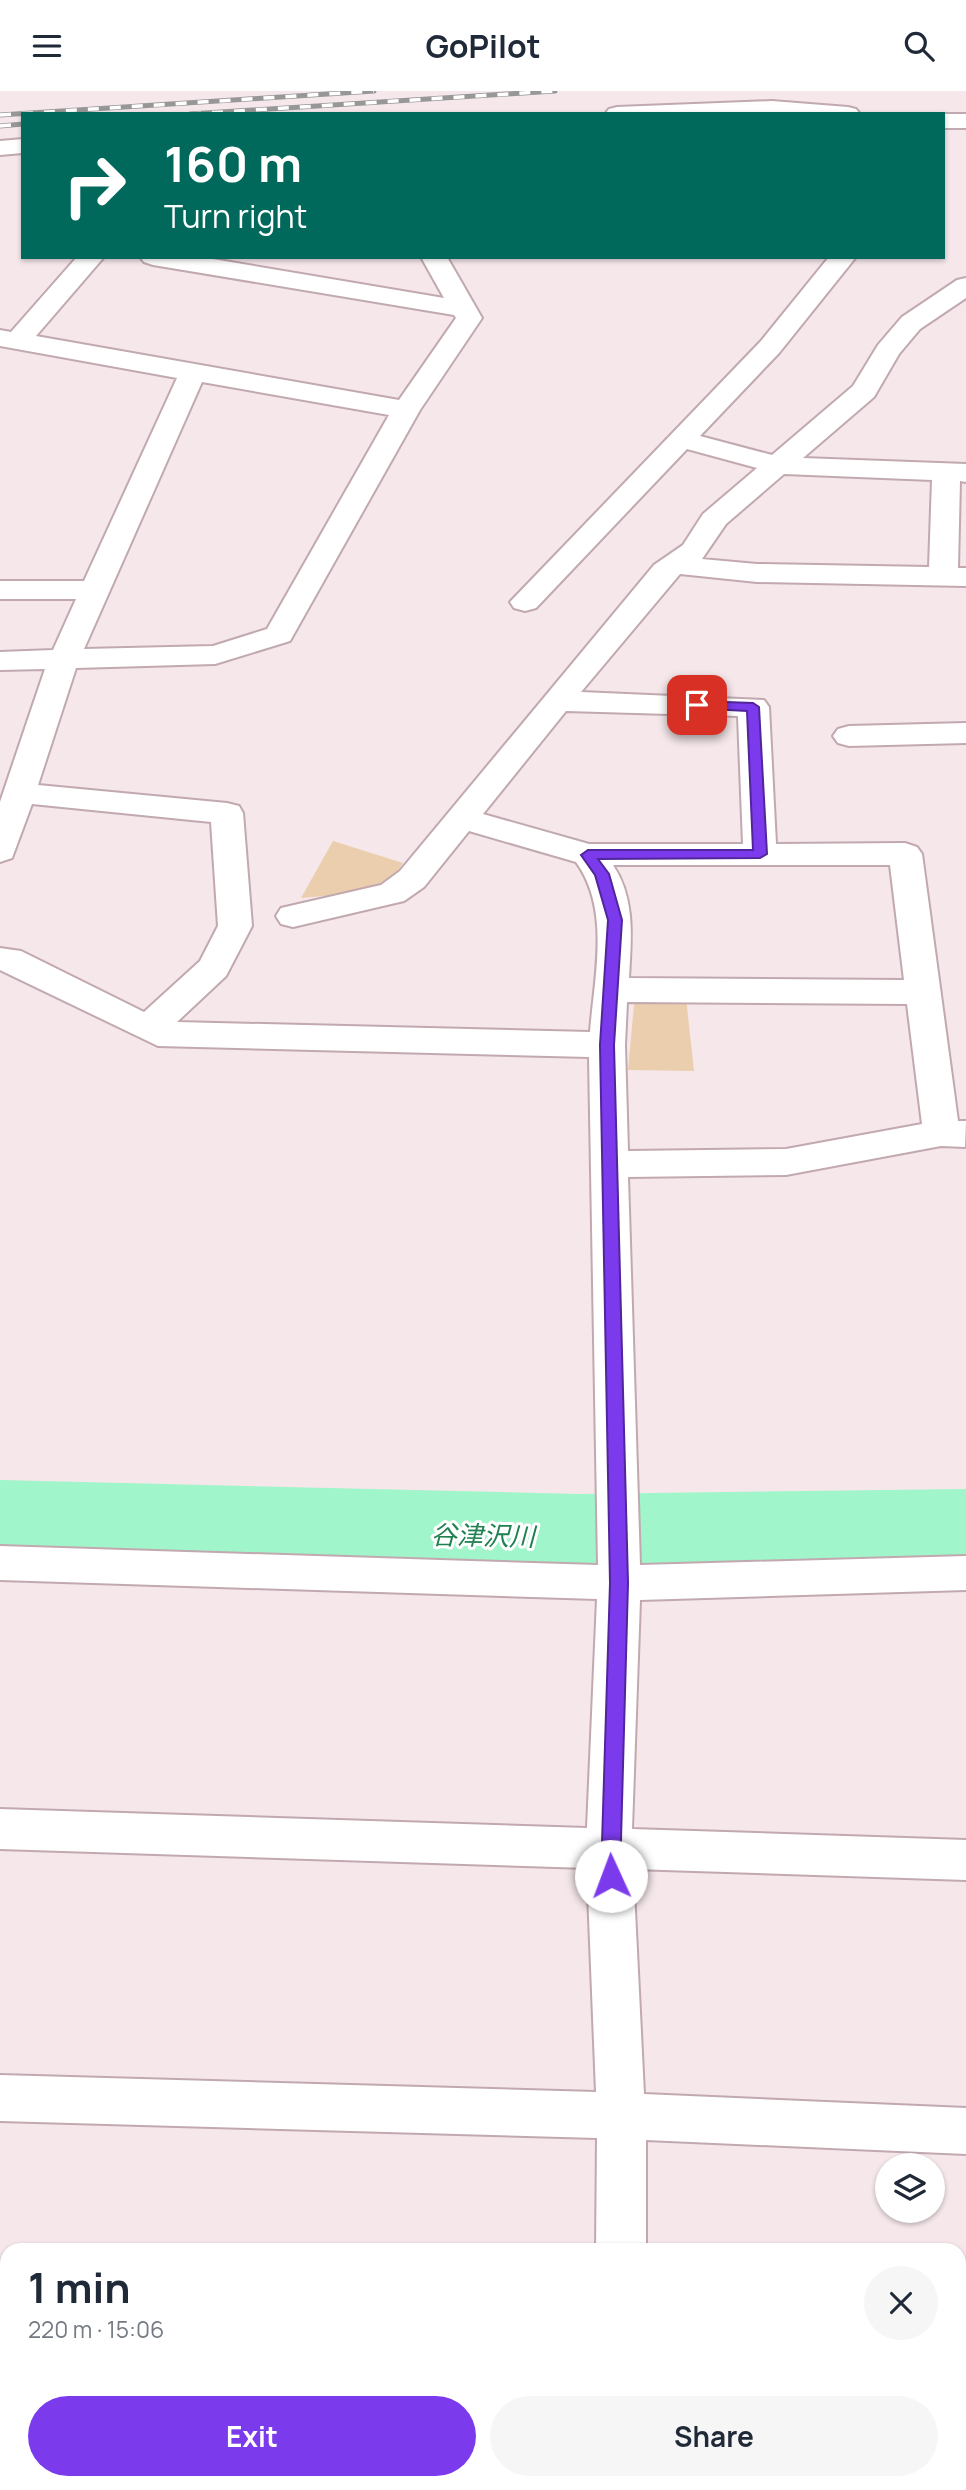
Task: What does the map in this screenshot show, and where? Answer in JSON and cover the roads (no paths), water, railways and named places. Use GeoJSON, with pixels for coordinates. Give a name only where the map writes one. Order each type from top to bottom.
{"type":"FeatureCollection","features":[{"type":"Feature","properties":{"kind":"street"},"geometry":{"type":"LineString","coordinates":[[665,112],[760,108],[819,112]]}},
{"type":"Feature","properties":{"kind":"street"},"geometry":{"type":"LineString","coordinates":[[0,148],[21,146]]}},
{"type":"Feature","properties":{"kind":"street"},"geometry":{"type":"LineString","coordinates":[[9,339],[88,259]]}},
{"type":"Feature","properties":{"kind":"street"},"geometry":{"type":"LineString","coordinates":[[165,259],[463,309]]}},
{"type":"Feature","properties":{"kind":"street"},"geometry":{"type":"LineString","coordinates":[[0,661],[215,655],[279,635],[407,411],[469,318],[434,259]]}},
{"type":"Feature","properties":{"kind":"street"},"geometry":{"type":"LineString","coordinates":[[525,602],[770,347],[841,259]]}},
{"type":"Feature","properties":{"kind":"street"},"geometry":{"type":"LineString","coordinates":[[293,916],[392,894],[412,879],[664,571],[691,557],[703,543],[713,520],[864,391],[887,351],[911,323],[966,286]]}},
{"type":"Feature","properties":{"kind":"street"},"geometry":{"type":"LineString","coordinates":[[9,339],[407,411]]}},
{"type":"Feature","properties":{"kind":"street"},"geometry":{"type":"LineString","coordinates":[[0,851],[64,659],[193,372]]}},
{"type":"Feature","properties":{"kind":"street"},"geometry":{"type":"LineString","coordinates":[[675,565],[757,573],[954,577],[956,473],[777,465],[681,439]]}},
{"type":"Feature","properties":{"kind":"street"},"geometry":{"type":"LineString","coordinates":[[0,590],[95,590]]}},
{"type":"Feature","properties":{"kind":"street"},"geometry":{"type":"LineString","coordinates":[[558,701],[753,707],[760,854]]}},
{"type":"Feature","properties":{"kind":"street"},"geometry":{"type":"LineString","coordinates":[[849,736],[966,733]]}},
{"type":"Feature","properties":{"kind":"street"},"geometry":{"type":"LineString","coordinates":[[19,793],[227,813],[235,926],[214,968],[149,1028]]}},
{"type":"Feature","properties":{"kind":"street"},"geometry":{"type":"LineString","coordinates":[[461,818],[588,855],[905,854],[923,992],[953,1134],[786,1162],[610,1164]]}},
{"type":"Feature","properties":{"kind":"street"},"geometry":{"type":"LineString","coordinates":[[588,855],[602,874],[615,920],[607,1045],[619,1583],[609,1849],[621,2116],[621,2243]]}},
{"type":"Feature","properties":{"kind":"street"},"geometry":{"type":"LineString","coordinates":[[0,960],[9,959],[158,1034],[607,1045]]}},
{"type":"Feature","properties":{"kind":"street"},"geometry":{"type":"LineString","coordinates":[[611,990],[923,992]]}},
{"type":"Feature","properties":{"kind":"street"},"geometry":{"type":"LineString","coordinates":[[0,1563],[619,1583],[966,1573]]}},
{"type":"Feature","properties":{"kind":"street"},"geometry":{"type":"LineString","coordinates":[[0,1829],[966,1860]]}},
{"type":"Feature","properties":{"kind":"street"},"geometry":{"type":"LineString","coordinates":[[0,2098],[621,2116],[966,2131]]}},
{"type":"Feature","properties":{"kind":"waterway","name":"谷津沢川"},"geometry":{"type":"LineString","coordinates":[[0,1524],[577,1538],[966,1533]]}},
{"type":"Feature","properties":{"kind":"railway"},"geometry":{"type":"LineString","coordinates":[[47,112],[374,91]]}},
{"type":"Feature","properties":{"kind":"railway"},"geometry":{"type":"LineString","coordinates":[[222,112],[555,91]]}},
{"type":"Feature","properties":{"kind":"railway"},"geometry":{"type":"LineString","coordinates":[[0,115],[21,114]]}},
{"type":"Feature","properties":{"kind":"railway"},"geometry":{"type":"LineString","coordinates":[[0,126],[21,124]]}}]}
